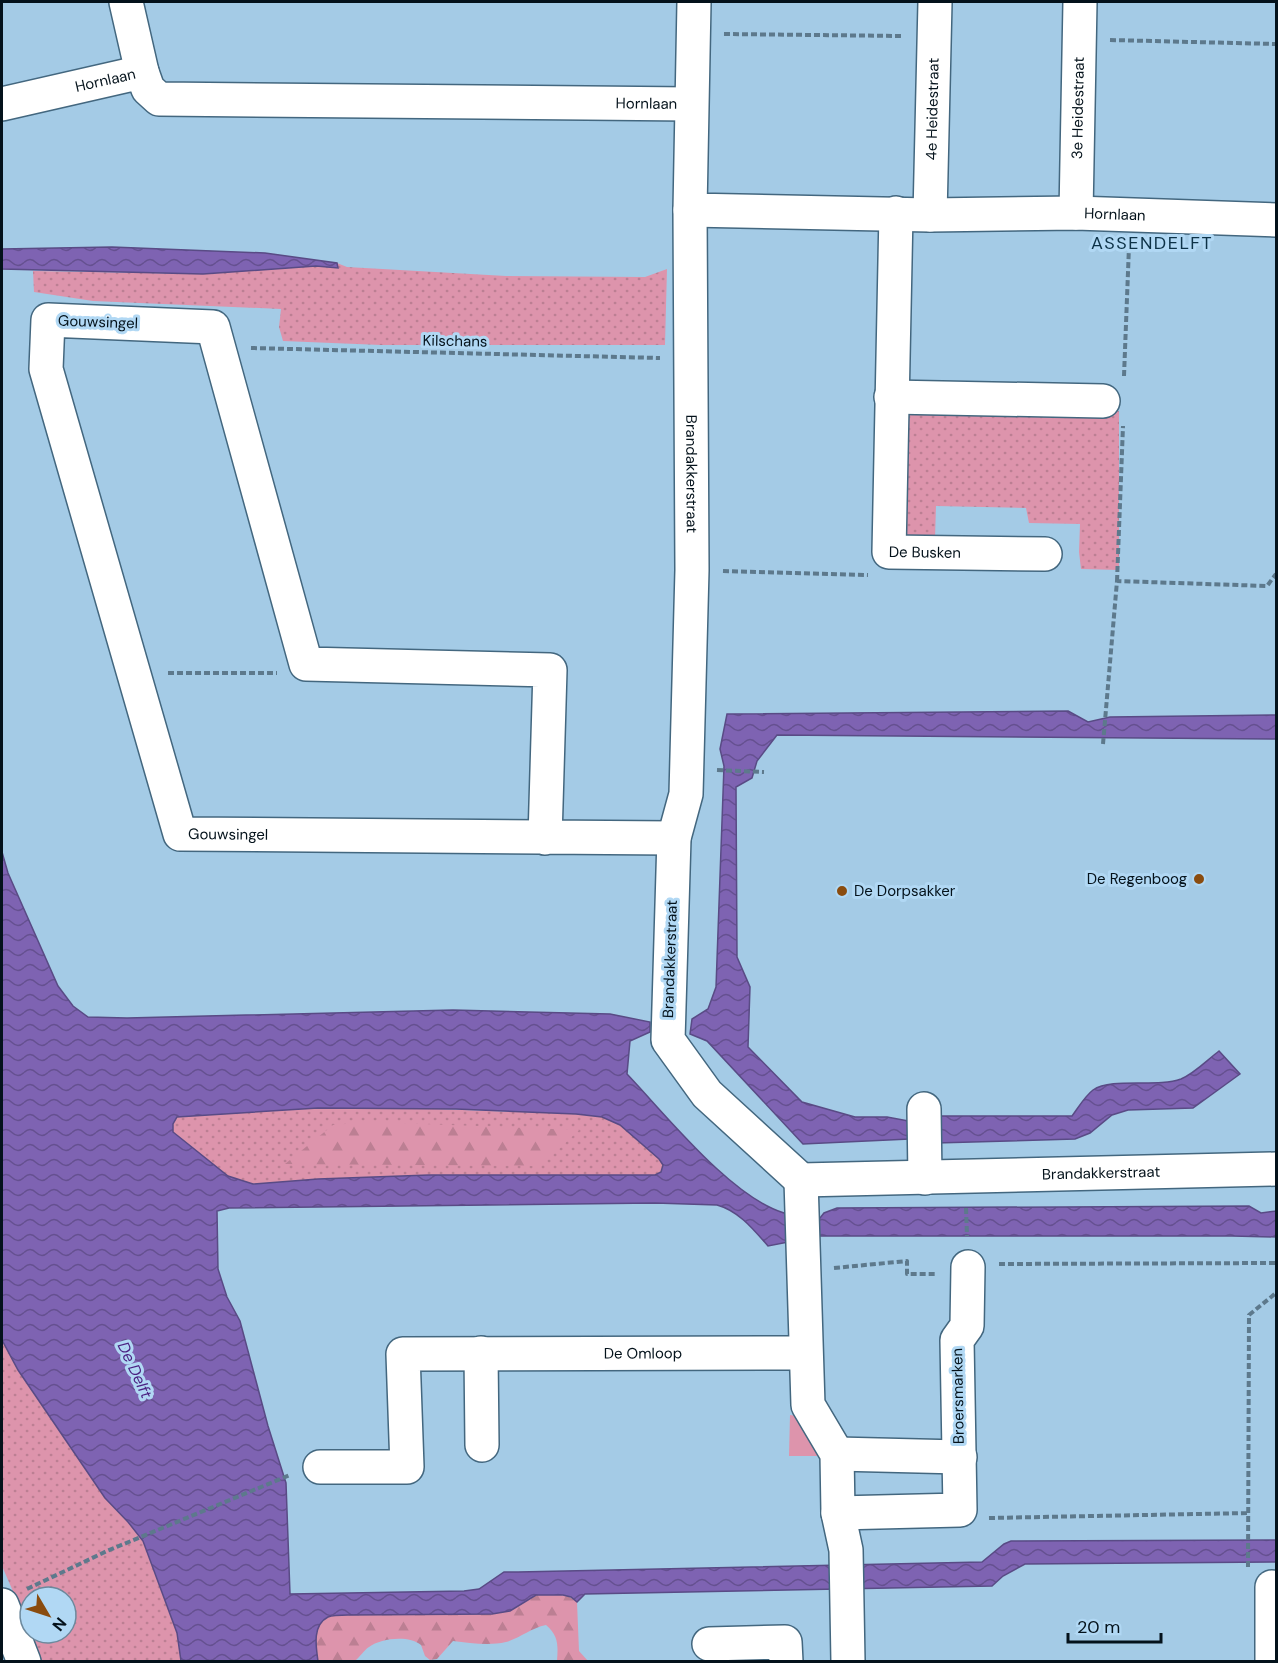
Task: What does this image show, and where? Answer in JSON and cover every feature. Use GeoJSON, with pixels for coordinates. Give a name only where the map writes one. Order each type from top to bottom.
{"type":"FeatureCollection","features":[{"type":"Feature","properties":{"kind":"street"},"geometry":{"type":"LineString","coordinates":[[126,2],[142,72]]}},
{"type":"Feature","properties":{"kind":"street"},"geometry":{"type":"LineString","coordinates":[[692,104],[694,2]]}},
{"type":"Feature","properties":{"kind":"street","name":"4e Heidestraat"},"geometry":{"type":"LineString","coordinates":[[930,214],[935,2]]}},
{"type":"Feature","properties":{"kind":"street","name":"3e Heidestraat"},"geometry":{"type":"LineString","coordinates":[[1076,213],[1080,2]]}},
{"type":"Feature","properties":{"kind":"street","name":"Hornlaan"},"geometry":{"type":"LineString","coordinates":[[2,104],[142,72],[148,89],[159,99],[692,104],[690,210],[930,214],[1076,213],[1276,220]]}},
{"type":"Feature","properties":{"kind":"street","name":"Brandakkerstraat"},"geometry":{"type":"LineString","coordinates":[[690,210],[692,570],[686,794],[674,838],[668,1040],[707,1094],[801,1192],[924,1165],[1276,1169]]}},
{"type":"Feature","properties":{"kind":"street","name":"De Busken"},"geometry":{"type":"LineString","coordinates":[[896,213],[889,552],[1045,554]]}},
{"type":"Feature","properties":{"kind":"street","name":"Gouwsingel"},"geometry":{"type":"LineString","coordinates":[[306,664],[213,327],[48,320],[46,369],[180,834],[674,838]]}},
{"type":"Feature","properties":{"kind":"street"},"geometry":{"type":"LineString","coordinates":[[891,397],[1103,401]]}},
{"type":"Feature","properties":{"kind":"street"},"geometry":{"type":"LineString","coordinates":[[306,664],[550,670],[545,838]]}},
{"type":"Feature","properties":{"kind":"street"},"geometry":{"type":"LineString","coordinates":[[924,1109],[924,1165]]}},
{"type":"Feature","properties":{"kind":"street"},"geometry":{"type":"LineString","coordinates":[[801,1192],[808,1405],[837,1454],[838,1513],[846,1550],[848,1662]]}},
{"type":"Feature","properties":{"kind":"street","name":"Broersmarken"},"geometry":{"type":"LineString","coordinates":[[960,1510],[957,1340],[967,1326],[968,1271]]}},
{"type":"Feature","properties":{"kind":"street"},"geometry":{"type":"LineString","coordinates":[[481,1353],[482,1445]]}},
{"type":"Feature","properties":{"kind":"street","name":"De Omloop"},"geometry":{"type":"LineString","coordinates":[[310,1469],[407,1467],[403,1354],[805,1353]]}},
{"type":"Feature","properties":{"kind":"street","name":"Broersmarken"},"geometry":{"type":"LineString","coordinates":[[837,1454],[960,1457]]}},
{"type":"Feature","properties":{"kind":"street"},"geometry":{"type":"LineString","coordinates":[[838,1513],[960,1510]]}},
{"type":"Feature","properties":{"kind":"street"},"geometry":{"type":"LineString","coordinates":[[1260,1581],[1272,1662]]}},
{"type":"Feature","properties":{"kind":"street"},"geometry":{"type":"LineString","coordinates":[[12,1598],[24,1662]]}},
{"type":"Feature","properties":{"kind":"street"},"geometry":{"type":"LineString","coordinates":[[709,1644],[785,1642],[786,1662]]}},
{"type":"Feature","properties":{"kind":"path"},"geometry":{"type":"LineString","coordinates":[[693,34],[934,36]]}},
{"type":"Feature","properties":{"kind":"path"},"geometry":{"type":"LineString","coordinates":[[1080,39],[1276,44]]}},
{"type":"Feature","properties":{"kind":"path","name":"Kilschans"},"geometry":{"type":"LineString","coordinates":[[219,347],[691,359]]}},
{"type":"Feature","properties":{"kind":"path"},"geometry":{"type":"LineString","coordinates":[[692,570],[879,576],[889,552]]}},
{"type":"Feature","properties":{"kind":"path"},"geometry":{"type":"LineString","coordinates":[[1103,744],[1117,581],[1267,586],[1276,574]]}},
{"type":"Feature","properties":{"kind":"path"},"geometry":{"type":"LineString","coordinates":[[134,673],[294,673],[306,664]]}},
{"type":"Feature","properties":{"kind":"path"},"geometry":{"type":"LineString","coordinates":[[714,770],[764,772]]}},
{"type":"Feature","properties":{"kind":"path"},"geometry":{"type":"LineString","coordinates":[[803,1265],[907,1261],[907,1274],[968,1271],[981,1264],[1276,1263]]}},
{"type":"Feature","properties":{"kind":"path"},"geometry":{"type":"LineString","coordinates":[[1260,1581],[1249,1521],[1249,1315],[1276,1293]]}},
{"type":"Feature","properties":{"kind":"path"},"geometry":{"type":"LineString","coordinates":[[12,1598],[107,1551],[310,1469]]}},
{"type":"Feature","properties":{"kind":"path"},"geometry":{"type":"LineString","coordinates":[[960,1510],[972,1518],[1249,1513]]}},
{"type":"Feature","properties":{"kind":"green space"},"geometry":{"type":"Polygon","coordinates":[[[337,263],[347,267],[506,276],[645,277],[667,269],[665,345],[381,345],[283,341],[279,327],[281,309],[93,301],[34,292],[33,271],[203,274],[316,266],[337,268],[337,263]]]}},
{"type":"Feature","properties":{"kind":"green space"},"geometry":{"type":"Polygon","coordinates":[[[1119,411],[1119,570],[1081,569],[1080,524],[1029,523],[1026,508],[936,506],[935,539],[901,537],[906,412],[1085,415],[1119,411]]]}},
{"type":"Feature","properties":{"kind":"green space"},"geometry":{"type":"Polygon","coordinates":[[[318,1108],[409,1108],[602,1117],[620,1125],[663,1165],[661,1172],[655,1175],[429,1175],[253,1184],[228,1176],[173,1132],[176,1117],[318,1108]]]}},
{"type":"Feature","properties":{"kind":"green space"},"geometry":{"type":"Polygon","coordinates":[[[369,1122],[579,1130],[541,1166],[285,1164],[333,1125],[369,1122]]]}},
{"type":"Feature","properties":{"kind":"green space"},"geometry":{"type":"Polygon","coordinates":[[[2,1340],[18,1370],[105,1498],[143,1541],[177,1633],[181,1661],[40,1661],[34,1645],[78,1645],[78,1585],[18,1585],[18,1603],[2,1566],[2,1340]]]}},
{"type":"Feature","properties":{"kind":"green space"},"geometry":{"type":"Polygon","coordinates":[[[790,1415],[797,1416],[825,1456],[789,1456],[790,1415]]]}},
{"type":"Feature","properties":{"kind":"green space"},"geometry":{"type":"Polygon","coordinates":[[[536,1595],[563,1595],[577,1602],[579,1651],[588,1661],[557,1661],[557,1642],[546,1625],[500,1643],[479,1644],[453,1641],[437,1659],[430,1660],[425,1656],[421,1645],[416,1642],[395,1639],[374,1644],[355,1661],[318,1661],[317,1631],[319,1625],[330,1616],[492,1614],[510,1611],[536,1595]]]}},
{"type":"Feature","properties":{"kind":"water"},"geometry":{"type":"Polygon","coordinates":[[[112,247],[265,253],[337,263],[338,268],[316,266],[203,274],[2,269],[2,249],[112,247]]]}},
{"type":"Feature","properties":{"kind":"water"},"geometry":{"type":"Polygon","coordinates":[[[1068,711],[1088,722],[1110,717],[1276,715],[1276,739],[777,735],[757,761],[752,778],[736,787],[737,957],[750,987],[748,1047],[802,1102],[855,1117],[887,1117],[930,1125],[936,1116],[1072,1116],[1084,1099],[1101,1086],[1171,1082],[1196,1070],[1219,1051],[1240,1074],[1193,1108],[1128,1110],[1112,1115],[1090,1133],[1075,1139],[936,1143],[931,1138],[803,1144],[707,1041],[690,1034],[692,1019],[708,1009],[716,987],[724,766],[720,749],[727,714],[1068,711]]]}},
{"type":"Feature","properties":{"kind":"water","name":"De Delft"},"geometry":{"type":"Polygon","coordinates":[[[2,852],[8,873],[58,986],[73,1006],[88,1017],[453,1010],[610,1014],[650,1022],[650,1032],[630,1041],[627,1074],[721,1173],[764,1204],[788,1214],[820,1218],[824,1213],[837,1208],[1249,1206],[1261,1213],[1276,1211],[1276,1237],[819,1236],[768,1246],[739,1216],[717,1205],[655,1203],[229,1208],[217,1211],[218,1269],[227,1297],[240,1321],[286,1483],[290,1594],[464,1591],[479,1589],[504,1572],[982,1562],[1011,1541],[1276,1540],[1276,1562],[1025,1564],[1003,1576],[992,1586],[585,1594],[577,1602],[563,1595],[536,1595],[510,1611],[492,1614],[330,1616],[319,1625],[317,1631],[318,1661],[181,1661],[177,1633],[143,1541],[105,1498],[18,1370],[2,1340],[2,852]],[[318,1108],[177,1117],[173,1124],[173,1132],[228,1176],[253,1184],[429,1175],[655,1175],[661,1172],[663,1165],[659,1159],[620,1125],[602,1117],[456,1109],[318,1108]]]}},
{"type":"Feature","properties":{"kind":"place","name":"De Regenboog"},"geometry":{"type":"Point","coordinates":[1199,879]}},
{"type":"Feature","properties":{"kind":"place","name":"De Dorpsakker"},"geometry":{"type":"Point","coordinates":[842,891]}},
{"type":"Feature","properties":{"kind":"district","name":"ASSENDELFT"},"geometry":{"type":"Point","coordinates":[1152,243]}}]}
